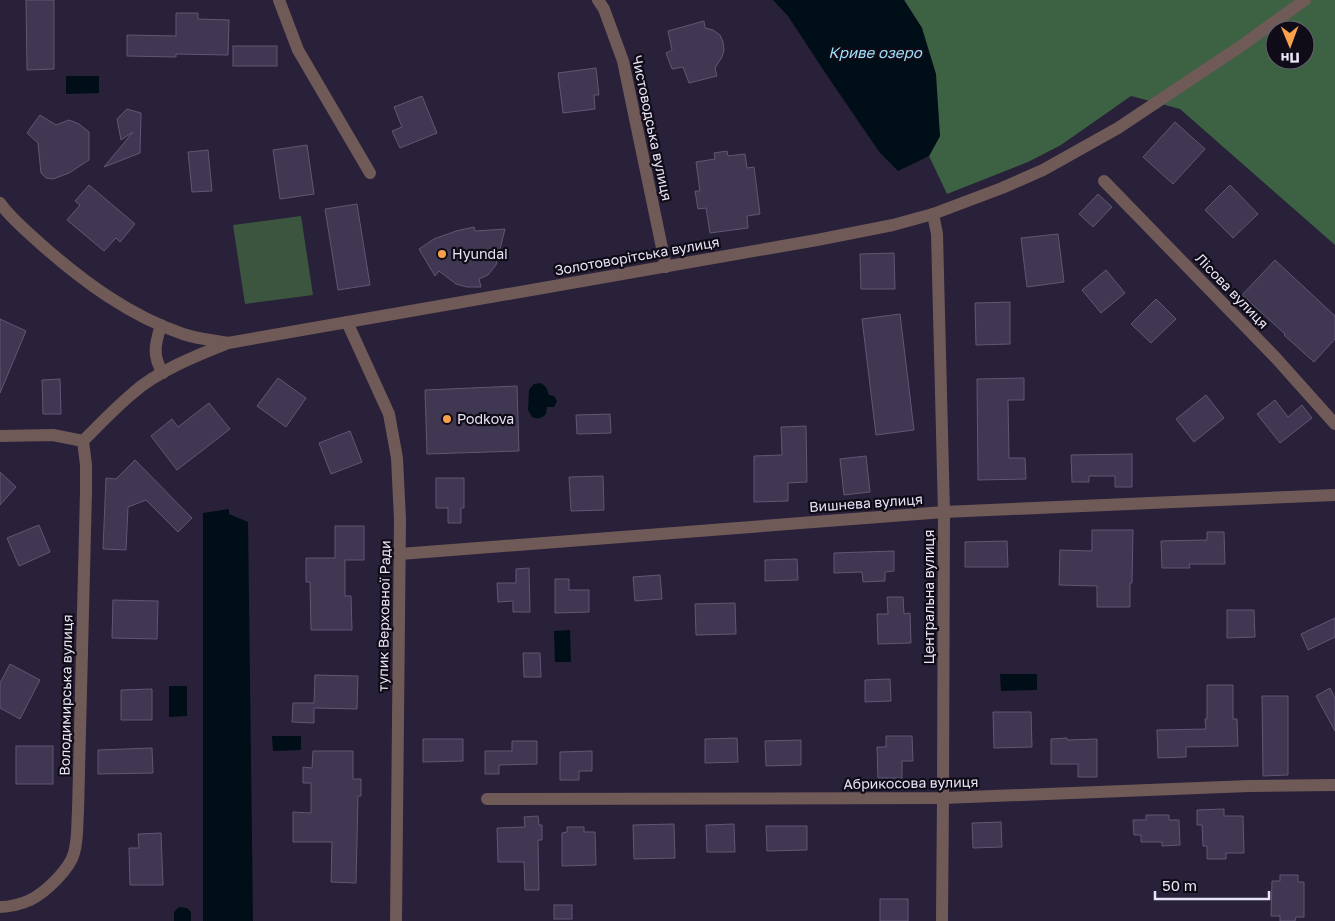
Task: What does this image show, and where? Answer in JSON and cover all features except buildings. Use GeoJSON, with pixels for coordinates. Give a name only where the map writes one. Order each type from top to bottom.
{"type":"FeatureCollection","features":[{"type":"Feature","properties":{"kind":"street"},"geometry":{"type":"LineString","coordinates":[[279,0],[298,50],[370,173]]}},
{"type":"Feature","properties":{"kind":"street","name":"Чистоводська вулиця"},"geometry":{"type":"LineString","coordinates":[[598,0],[604,9],[623,61],[666,267]]}},
{"type":"Feature","properties":{"kind":"street","name":"Золотоворітська вулиця"},"geometry":{"type":"LineString","coordinates":[[83,441],[133,393],[163,373],[195,356],[228,342],[848,234],[933,214],[1043,170],[1118,128],[1241,46],[1305,0]]}},
{"type":"Feature","properties":{"kind":"street","name":"Лісова вулиця"},"geometry":{"type":"LineString","coordinates":[[1104,181],[1269,350],[1335,424]]}},
{"type":"Feature","properties":{"kind":"street","name":"Золотоворітська вулиця"},"geometry":{"type":"LineString","coordinates":[[0,203],[19,225],[64,264],[112,299],[161,326],[199,338],[228,342]]}},
{"type":"Feature","properties":{"kind":"street","name":"Центральна вулиця"},"geometry":{"type":"LineString","coordinates":[[933,214],[937,234],[944,512],[942,921]]}},
{"type":"Feature","properties":{"kind":"street","name":"тупик Верховної Ради"},"geometry":{"type":"LineString","coordinates":[[348,322],[389,414],[397,458],[400,554],[396,921]]}},
{"type":"Feature","properties":{"kind":"street"},"geometry":{"type":"LineString","coordinates":[[161,326],[156,339],[155,354],[158,365],[163,373]]}},
{"type":"Feature","properties":{"kind":"street"},"geometry":{"type":"LineString","coordinates":[[0,436],[53,435],[83,441]]}},
{"type":"Feature","properties":{"kind":"street","name":"Володимирська вулиця"},"geometry":{"type":"LineString","coordinates":[[0,907],[30,901],[59,877],[74,854],[78,811],[86,502],[86,465],[83,441]]}},
{"type":"Feature","properties":{"kind":"street","name":"Вишнева вулиця"},"geometry":{"type":"LineString","coordinates":[[400,554],[944,512],[1335,495]]}},
{"type":"Feature","properties":{"kind":"street","name":"Абрикосова вулиця"},"geometry":{"type":"LineString","coordinates":[[487,799],[943,798],[1249,786],[1335,785]]}},
{"type":"Feature","properties":{"kind":"green space"},"geometry":{"type":"Polygon","coordinates":[[[904,0],[1335,0],[1335,245],[1180,109],[1131,96],[1061,145],[1028,162],[947,194],[929,156],[940,136],[922,28],[904,0]]]}},
{"type":"Feature","properties":{"kind":"green space"},"geometry":{"type":"Polygon","coordinates":[[[301,216],[313,295],[245,304],[233,225],[301,216]]]}},
{"type":"Feature","properties":{"kind":"water","name":"Криве озеро"},"geometry":{"type":"Polygon","coordinates":[[[773,0],[904,0],[922,28],[936,74],[940,136],[929,156],[898,171],[880,153],[788,16],[773,0]]]}},
{"type":"Feature","properties":{"kind":"water"},"geometry":{"type":"Polygon","coordinates":[[[66,76],[99,76],[99,93],[66,94],[66,76]]]}},
{"type":"Feature","properties":{"kind":"water"},"geometry":{"type":"Polygon","coordinates":[[[541,383],[546,387],[549,395],[554,396],[557,401],[554,407],[547,407],[544,416],[536,418],[532,417],[528,410],[529,390],[534,384],[541,383]]]}},
{"type":"Feature","properties":{"kind":"water"},"geometry":{"type":"Polygon","coordinates":[[[229,509],[229,514],[248,522],[253,921],[203,921],[203,513],[229,509]]]}},
{"type":"Feature","properties":{"kind":"water"},"geometry":{"type":"Polygon","coordinates":[[[570,630],[571,662],[555,662],[554,631],[570,630]]]}},
{"type":"Feature","properties":{"kind":"water"},"geometry":{"type":"Polygon","coordinates":[[[1000,674],[1037,674],[1037,690],[1001,691],[1000,674]]]}},
{"type":"Feature","properties":{"kind":"water"},"geometry":{"type":"Polygon","coordinates":[[[169,686],[187,686],[187,716],[169,717],[169,686]]]}},
{"type":"Feature","properties":{"kind":"water"},"geometry":{"type":"Polygon","coordinates":[[[272,736],[301,736],[301,750],[273,751],[272,736]]]}},
{"type":"Feature","properties":{"kind":"water"},"geometry":{"type":"Polygon","coordinates":[[[179,907],[187,908],[191,912],[191,921],[174,921],[174,912],[179,907]]]}},
{"type":"Feature","properties":{"kind":"place","name":"Hyundai"},"geometry":{"type":"Point","coordinates":[442,254]}},
{"type":"Feature","properties":{"kind":"place","name":"Podkova"},"geometry":{"type":"Point","coordinates":[447,419]}}]}
